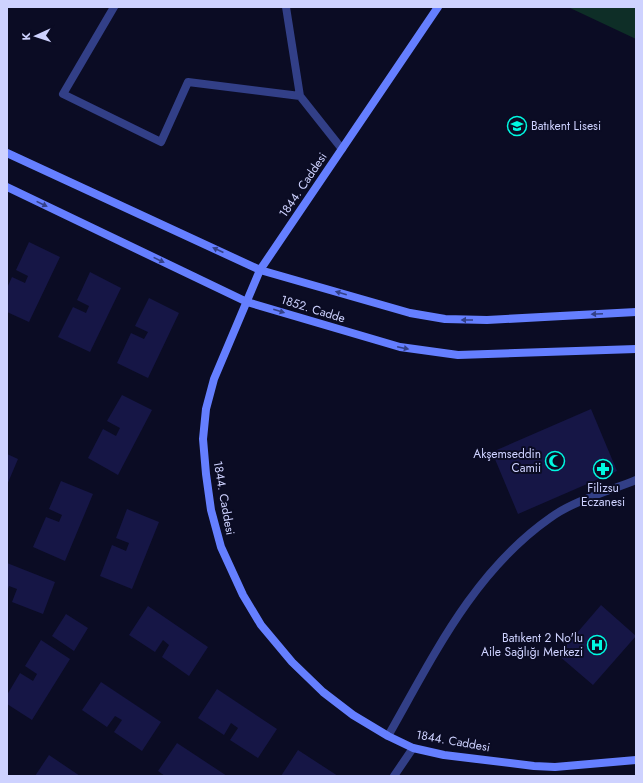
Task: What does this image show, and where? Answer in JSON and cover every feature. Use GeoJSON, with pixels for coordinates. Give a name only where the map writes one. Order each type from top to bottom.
{"type":"FeatureCollection","features":[{"type":"Feature","properties":{"kind":"street"},"geometry":{"type":"LineString","coordinates":[[114,7],[63,94],[161,142],[188,82],[300,96]]}},
{"type":"Feature","properties":{"kind":"street"},"geometry":{"type":"LineString","coordinates":[[286,7],[300,96],[342,149]]}},
{"type":"Feature","properties":{"kind":"street","name":"1844. Caddesi"},"geometry":{"type":"LineString","coordinates":[[438,7],[260,270],[214,379],[206,409],[204,425],[206,474],[211,510],[221,547],[243,595],[261,625],[292,662],[323,692],[353,715],[388,736],[413,748],[444,755],[545,767],[636,760]]}},
{"type":"Feature","properties":{"kind":"street","name":"1852. Cadde"},"geometry":{"type":"LineString","coordinates":[[7,154],[260,270],[410,313],[432,317],[487,320],[636,312]]}},
{"type":"Feature","properties":{"kind":"street","name":"1852. Cadde"},"geometry":{"type":"LineString","coordinates":[[7,187],[247,302],[400,347],[424,352],[458,355],[636,349]]}},
{"type":"Feature","properties":{"kind":"street"},"geometry":{"type":"LineString","coordinates":[[388,736],[457,616],[477,589],[513,550],[550,517],[636,480]]}},
{"type":"Feature","properties":{"kind":"street"},"geometry":{"type":"LineString","coordinates":[[394,776],[413,748]]}},
{"type":"Feature","properties":{"kind":"green space"},"geometry":{"type":"Polygon","coordinates":[[[568,7],[636,7],[636,39],[568,7]]]}},
{"type":"Feature","properties":{"kind":"building"},"geometry":{"type":"Polygon","coordinates":[[[29,242],[60,257],[29,322],[7,312],[7,288],[12,277],[25,283],[28,276],[16,270],[29,242]]]}},
{"type":"Feature","properties":{"kind":"building"},"geometry":{"type":"Polygon","coordinates":[[[90,272],[121,288],[90,352],[58,337],[73,307],[86,313],[89,306],[77,300],[90,272]]]}},
{"type":"Feature","properties":{"kind":"building"},"geometry":{"type":"Polygon","coordinates":[[[149,298],[179,313],[148,378],[117,363],[131,333],[144,339],[148,332],[135,326],[149,298]]]}},
{"type":"Feature","properties":{"kind":"building"},"geometry":{"type":"Polygon","coordinates":[[[122,395],[152,410],[118,475],[88,458],[103,429],[116,436],[120,428],[107,421],[122,395]]]}},
{"type":"Feature","properties":{"kind":"building","name":"Akşemseddin Camii"},"geometry":{"type":"Polygon","coordinates":[[[591,409],[617,471],[518,514],[492,452],[591,409]]]}},
{"type":"Feature","properties":{"kind":"building"},"geometry":{"type":"Polygon","coordinates":[[[7,454],[18,459],[7,485],[7,454]]]}},
{"type":"Feature","properties":{"kind":"building"},"geometry":{"type":"Polygon","coordinates":[[[61,481],[93,494],[65,561],[33,547],[46,517],[59,522],[62,515],[49,509],[61,481]]]}},
{"type":"Feature","properties":{"kind":"building"},"geometry":{"type":"Polygon","coordinates":[[[127,509],[159,522],[132,589],[100,576],[112,545],[126,551],[129,543],[116,538],[127,509]]]}},
{"type":"Feature","properties":{"kind":"building"},"geometry":{"type":"Polygon","coordinates":[[[7,563],[55,582],[43,614],[12,602],[17,589],[9,586],[7,592],[7,563]]]}},
{"type":"Feature","properties":{"kind":"building","name":"Batıkent 2 No'lu Aile Sağlığı Merkezi"},"geometry":{"type":"Polygon","coordinates":[[[601,605],[636,636],[593,685],[558,655],[601,605]]]}},
{"type":"Feature","properties":{"kind":"building"},"geometry":{"type":"Polygon","coordinates":[[[148,606],[208,647],[189,676],[162,657],[169,645],[163,640],[155,652],[129,635],[148,606]]]}},
{"type":"Feature","properties":{"kind":"building"},"geometry":{"type":"Polygon","coordinates":[[[66,614],[88,628],[74,651],[52,636],[66,614]]]}},
{"type":"Feature","properties":{"kind":"building"},"geometry":{"type":"Polygon","coordinates":[[[41,640],[70,659],[32,720],[7,704],[7,695],[20,673],[33,681],[37,674],[25,666],[41,640]]]}},
{"type":"Feature","properties":{"kind":"building"},"geometry":{"type":"Polygon","coordinates":[[[101,682],[161,722],[142,751],[114,732],[122,720],[115,716],[107,727],[82,710],[101,682]]]}},
{"type":"Feature","properties":{"kind":"building"},"geometry":{"type":"Polygon","coordinates":[[[217,689],[277,729],[258,758],[230,740],[238,728],[231,723],[224,735],[198,718],[217,689]]]}},
{"type":"Feature","properties":{"kind":"building"},"geometry":{"type":"Polygon","coordinates":[[[177,743],[227,776],[165,776],[158,771],[177,743]]]}},
{"type":"Feature","properties":{"kind":"building"},"geometry":{"type":"Polygon","coordinates":[[[298,750],[338,776],[281,776],[298,750]]]}},
{"type":"Feature","properties":{"kind":"building"},"geometry":{"type":"Polygon","coordinates":[[[49,755],[80,776],[35,776],[49,755]]]}},
{"type":"Feature","properties":{"kind":"place","name":"Batıkent Lisesi"},"geometry":{"type":"Point","coordinates":[517,126]}},
{"type":"Feature","properties":{"kind":"place","name":"Akşemseddin Camii"},"geometry":{"type":"Point","coordinates":[555,461]}},
{"type":"Feature","properties":{"kind":"place","name":"Filizsu Eczanesi"},"geometry":{"type":"Point","coordinates":[603,469]}},
{"type":"Feature","properties":{"kind":"place","name":"Batıkent 2 No'lu Aile Sağlığı Merkezi"},"geometry":{"type":"Point","coordinates":[597,645]}}]}
